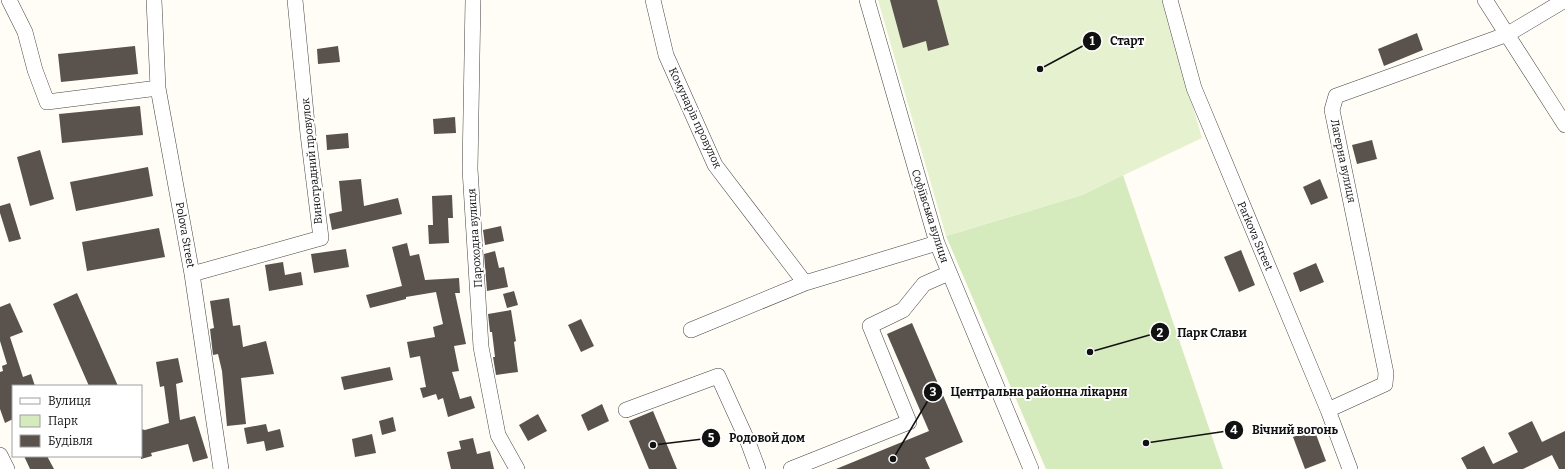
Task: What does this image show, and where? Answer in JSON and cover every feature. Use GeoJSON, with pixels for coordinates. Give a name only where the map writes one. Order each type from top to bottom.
{"type":"FeatureCollection","features":[{"type":"Feature","properties":{"kind":"street"},"geometry":{"type":"LineString","coordinates":[[9,0],[25,32],[35,70],[47,102],[158,88]]}},
{"type":"Feature","properties":{"kind":"street","name":"Polova Street"},"geometry":{"type":"LineString","coordinates":[[154,0],[158,88],[192,274],[221,469]]}},
{"type":"Feature","properties":{"kind":"street","name":"Виноградний провулок"},"geometry":{"type":"LineString","coordinates":[[192,274],[321,238],[295,0]]}},
{"type":"Feature","properties":{"kind":"street","name":"Пароходна вулиця"},"geometry":{"type":"LineString","coordinates":[[473,0],[470,169],[482,347],[498,435],[517,469]]}},
{"type":"Feature","properties":{"kind":"street","name":"Комунарів провулок"},"geometry":{"type":"LineString","coordinates":[[653,0],[666,55],[715,165],[805,283]]}},
{"type":"Feature","properties":{"kind":"street","name":"Софіївська вулиця"},"geometry":{"type":"LineString","coordinates":[[866,0],[937,243],[1031,469]]}},
{"type":"Feature","properties":{"kind":"street","name":"Parkova Street"},"geometry":{"type":"LineString","coordinates":[[1171,0],[1194,88],[1328,410],[1350,469]]}},
{"type":"Feature","properties":{"kind":"street"},"geometry":{"type":"LineString","coordinates":[[1485,0],[1565,124]]}},
{"type":"Feature","properties":{"kind":"street","name":"Лагерна вулиця"},"geometry":{"type":"LineString","coordinates":[[1328,410],[1385,384],[1386,373],[1332,110],[1336,96],[1508,34],[1565,0]]}},
{"type":"Feature","properties":{"kind":"street"},"geometry":{"type":"LineString","coordinates":[[691,330],[805,283],[937,243]]}},
{"type":"Feature","properties":{"kind":"street"},"geometry":{"type":"LineString","coordinates":[[791,469],[908,422],[870,326],[903,310],[924,284],[949,273]]}},
{"type":"Feature","properties":{"kind":"street"},"geometry":{"type":"LineString","coordinates":[[626,410],[718,376],[748,442],[756,468]]}},
{"type":"Feature","properties":{"kind":"street"},"geometry":{"type":"LineString","coordinates":[[0,455],[7,469]]}},
{"type":"Feature","properties":{"kind":"green space"},"geometry":{"type":"Polygon","coordinates":[[[878,0],[1162,0],[1202,138],[1082,195],[946,236],[878,0]]]}},
{"type":"Feature","properties":{"kind":"green space"},"geometry":{"type":"Polygon","coordinates":[[[1123,175],[1223,469],[1046,469],[946,236],[1082,195],[1123,175]]]}},
{"type":"Feature","properties":{"kind":"building"},"geometry":{"type":"Polygon","coordinates":[[[890,0],[937,0],[949,45],[928,51],[926,41],[903,48],[890,0]]]}},
{"type":"Feature","properties":{"kind":"building"},"geometry":{"type":"Polygon","coordinates":[[[1417,33],[1423,50],[1384,66],[1378,49],[1417,33]]]}},
{"type":"Feature","properties":{"kind":"building"},"geometry":{"type":"Polygon","coordinates":[[[135,46],[138,74],[61,82],[58,54],[135,46]]]}},
{"type":"Feature","properties":{"kind":"building"},"geometry":{"type":"Polygon","coordinates":[[[338,46],[340,62],[318,64],[317,49],[338,46]]]}},
{"type":"Feature","properties":{"kind":"building"},"geometry":{"type":"Polygon","coordinates":[[[140,106],[143,135],[62,143],[59,114],[140,106]]]}},
{"type":"Feature","properties":{"kind":"building"},"geometry":{"type":"Polygon","coordinates":[[[455,117],[456,133],[434,134],[433,119],[455,117]]]}},
{"type":"Feature","properties":{"kind":"building"},"geometry":{"type":"Polygon","coordinates":[[[348,133],[349,148],[327,150],[326,135],[348,133]]]}},
{"type":"Feature","properties":{"kind":"building"},"geometry":{"type":"Polygon","coordinates":[[[1372,140],[1377,159],[1357,164],[1352,145],[1372,140]]]}},
{"type":"Feature","properties":{"kind":"building"},"geometry":{"type":"Polygon","coordinates":[[[40,150],[54,199],[30,206],[17,157],[40,150]]]}},
{"type":"Feature","properties":{"kind":"building"},"geometry":{"type":"Polygon","coordinates":[[[148,167],[153,196],[76,211],[70,182],[148,167]]]}},
{"type":"Feature","properties":{"kind":"building"},"geometry":{"type":"Polygon","coordinates":[[[361,179],[364,206],[398,198],[402,214],[332,230],[329,214],[342,211],[339,181],[361,179]]]}},
{"type":"Feature","properties":{"kind":"building"},"geometry":{"type":"Polygon","coordinates":[[[1320,179],[1328,198],[1311,205],[1303,187],[1320,179]]]}},
{"type":"Feature","properties":{"kind":"building"},"geometry":{"type":"Polygon","coordinates":[[[452,195],[453,218],[448,218],[449,243],[429,244],[428,225],[433,225],[432,196],[452,195]]]}},
{"type":"Feature","properties":{"kind":"building"},"geometry":{"type":"Polygon","coordinates":[[[10,203],[21,239],[9,242],[0,213],[0,206],[10,203]]]}},
{"type":"Feature","properties":{"kind":"building"},"geometry":{"type":"Polygon","coordinates":[[[501,226],[504,241],[485,245],[483,230],[501,226]]]}},
{"type":"Feature","properties":{"kind":"building"},"geometry":{"type":"Polygon","coordinates":[[[159,228],[165,257],[87,271],[82,242],[159,228]]]}},
{"type":"Feature","properties":{"kind":"building"},"geometry":{"type":"Polygon","coordinates":[[[407,243],[410,256],[419,254],[425,280],[459,278],[460,293],[455,293],[466,344],[454,346],[459,371],[452,372],[460,399],[471,396],[475,408],[448,417],[443,398],[438,400],[436,394],[423,398],[420,388],[426,387],[420,356],[410,358],[407,342],[435,337],[433,327],[443,324],[436,292],[406,297],[406,299],[370,308],[366,295],[402,286],[392,247],[407,243]]]}},
{"type":"Feature","properties":{"kind":"building"},"geometry":{"type":"Polygon","coordinates":[[[346,249],[349,267],[314,273],[311,254],[346,249]]]}},
{"type":"Feature","properties":{"kind":"building"},"geometry":{"type":"Polygon","coordinates":[[[1241,250],[1255,285],[1239,292],[1224,257],[1241,250]]]}},
{"type":"Feature","properties":{"kind":"building"},"geometry":{"type":"Polygon","coordinates":[[[495,251],[499,268],[504,267],[508,287],[487,291],[484,254],[495,251]]]}},
{"type":"Feature","properties":{"kind":"building"},"geometry":{"type":"Polygon","coordinates":[[[283,262],[285,275],[301,272],[303,285],[269,291],[265,265],[283,262]]]}},
{"type":"Feature","properties":{"kind":"building"},"geometry":{"type":"Polygon","coordinates":[[[1316,263],[1324,282],[1300,292],[1293,273],[1316,263]]]}},
{"type":"Feature","properties":{"kind":"building"},"geometry":{"type":"Polygon","coordinates":[[[514,291],[518,305],[507,308],[503,294],[514,291]]]}},
{"type":"Feature","properties":{"kind":"building"},"geometry":{"type":"Polygon","coordinates":[[[77,293],[118,385],[89,385],[53,304],[77,293]]]}},
{"type":"Feature","properties":{"kind":"building"},"geometry":{"type":"Polygon","coordinates":[[[229,298],[233,326],[240,325],[243,347],[266,341],[274,374],[241,378],[246,424],[227,426],[222,371],[218,354],[213,355],[210,329],[214,328],[210,301],[229,298]]]}},
{"type":"Feature","properties":{"kind":"building"},"geometry":{"type":"Polygon","coordinates":[[[10,303],[23,332],[10,337],[23,377],[31,374],[35,385],[12,385],[12,420],[5,423],[0,409],[0,372],[3,371],[2,366],[7,364],[0,341],[0,307],[10,303]]]}},
{"type":"Feature","properties":{"kind":"building"},"geometry":{"type":"Polygon","coordinates":[[[511,310],[516,341],[514,342],[518,372],[496,375],[493,357],[495,357],[492,332],[490,332],[488,314],[511,310]]]}},
{"type":"Feature","properties":{"kind":"building"},"geometry":{"type":"Polygon","coordinates":[[[581,319],[594,346],[581,352],[568,325],[581,319]]]}},
{"type":"Feature","properties":{"kind":"building"},"geometry":{"type":"Polygon","coordinates":[[[912,323],[963,442],[925,458],[930,469],[836,469],[929,431],[887,334],[912,323]]]}},
{"type":"Feature","properties":{"kind":"building"},"geometry":{"type":"Polygon","coordinates":[[[178,358],[183,382],[176,384],[180,420],[195,416],[208,458],[193,462],[188,444],[151,453],[152,456],[141,459],[142,429],[145,430],[169,423],[164,386],[160,387],[156,362],[178,358]]]}},
{"type":"Feature","properties":{"kind":"building"},"geometry":{"type":"Polygon","coordinates":[[[390,367],[393,380],[344,390],[341,377],[390,367]]]}},
{"type":"Feature","properties":{"kind":"building"},"geometry":{"type":"Polygon","coordinates":[[[602,404],[609,421],[588,431],[581,415],[602,404]]]}},
{"type":"Feature","properties":{"kind":"building"},"geometry":{"type":"Polygon","coordinates":[[[653,411],[677,469],[649,469],[629,421],[653,411]]]}},
{"type":"Feature","properties":{"kind":"building"},"geometry":{"type":"Polygon","coordinates":[[[538,414],[547,431],[528,441],[519,425],[538,414]]]}},
{"type":"Feature","properties":{"kind":"building"},"geometry":{"type":"Polygon","coordinates":[[[393,417],[396,431],[382,435],[379,421],[393,417]]]}},
{"type":"Feature","properties":{"kind":"building"},"geometry":{"type":"Polygon","coordinates":[[[1532,421],[1542,442],[1565,431],[1565,469],[1559,469],[1552,455],[1523,469],[1467,469],[1461,458],[1484,446],[1493,464],[1518,452],[1508,433],[1532,421]]]}},
{"type":"Feature","properties":{"kind":"building"},"geometry":{"type":"Polygon","coordinates":[[[266,424],[268,432],[280,429],[284,447],[266,451],[264,441],[247,444],[244,428],[266,424]]]}},
{"type":"Feature","properties":{"kind":"building"},"geometry":{"type":"Polygon","coordinates":[[[1314,429],[1326,461],[1305,469],[1293,437],[1314,429]]]}},
{"type":"Feature","properties":{"kind":"building"},"geometry":{"type":"Polygon","coordinates":[[[372,434],[376,453],[355,457],[352,439],[372,434]]]}},
{"type":"Feature","properties":{"kind":"building"},"geometry":{"type":"Polygon","coordinates":[[[473,438],[477,454],[490,451],[494,469],[451,469],[447,452],[461,449],[459,441],[473,438]]]}},
{"type":"Feature","properties":{"kind":"building"},"geometry":{"type":"Polygon","coordinates":[[[24,457],[48,457],[54,469],[30,469],[24,457]]]}},
{"type":"Feature","properties":{"kind":"place","name":"Старт"},"geometry":{"type":"Point","coordinates":[1040,69]}},
{"type":"Feature","properties":{"kind":"place","name":"Парк Слави"},"geometry":{"type":"Point","coordinates":[1090,352]}},
{"type":"Feature","properties":{"kind":"place","name":"Вічний вогонь"},"geometry":{"type":"Point","coordinates":[1146,443]}},
{"type":"Feature","properties":{"kind":"place","name":"Родовой дом"},"geometry":{"type":"Point","coordinates":[653,445]}},
{"type":"Feature","properties":{"kind":"place","name":"Центральна районна лікарня"},"geometry":{"type":"Point","coordinates":[893,459]}}]}
